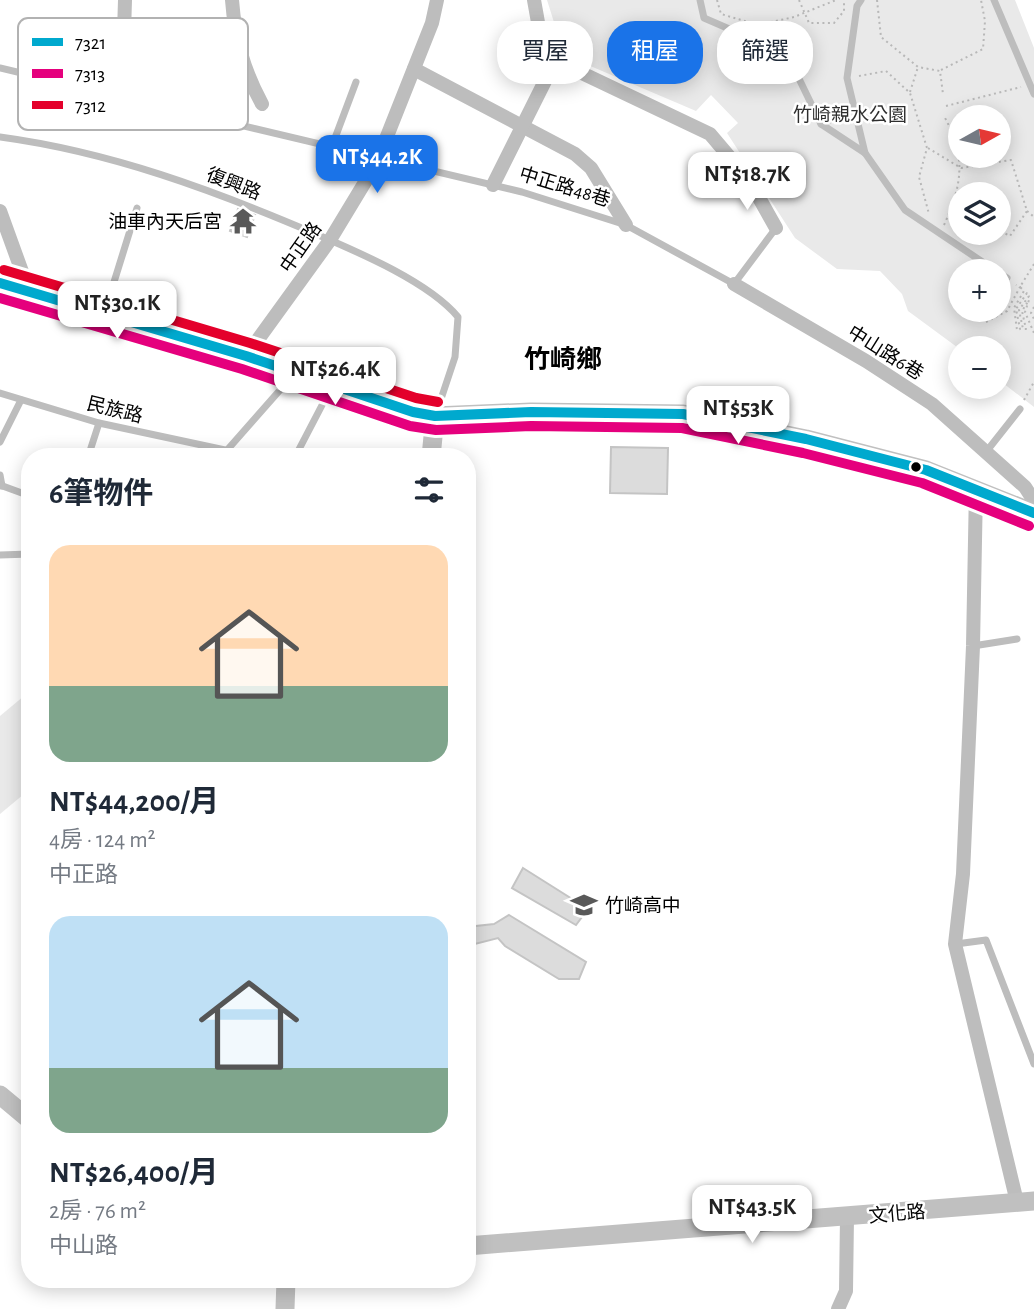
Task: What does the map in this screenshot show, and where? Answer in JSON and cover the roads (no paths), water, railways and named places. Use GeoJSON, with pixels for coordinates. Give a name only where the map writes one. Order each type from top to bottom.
{"type":"FeatureCollection","features":[{"type":"Feature","properties":{"kind":"street"},"geometry":{"type":"LineString","coordinates":[[124,18],[125,0]]}},
{"type":"Feature","properties":{"kind":"street"},"geometry":{"type":"LineString","coordinates":[[232,0],[234,18]]}},
{"type":"Feature","properties":{"kind":"street","name":"中正路"},"geometry":{"type":"LineString","coordinates":[[246,356],[330,240],[379,158],[432,23],[437,0]]}},
{"type":"Feature","properties":{"kind":"street"},"geometry":{"type":"LineString","coordinates":[[534,0],[538,21]]}},
{"type":"Feature","properties":{"kind":"street"},"geometry":{"type":"LineString","coordinates":[[414,69],[575,154],[591,168],[625,225]]}},
{"type":"Feature","properties":{"kind":"street"},"geometry":{"type":"LineString","coordinates":[[593,78],[710,134],[749,180],[776,228]]}},
{"type":"Feature","properties":{"kind":"street"},"geometry":{"type":"LineString","coordinates":[[248,79],[262,104]]}},
{"type":"Feature","properties":{"kind":"street","name":"中正路48巷"},"geometry":{"type":"LineString","coordinates":[[493,185],[543,84]]}},
{"type":"Feature","properties":{"kind":"street"},"geometry":{"type":"LineString","coordinates":[[1,215],[29,291]]}},
{"type":"Feature","properties":{"kind":"street"},"geometry":{"type":"LineString","coordinates":[[0,283],[103,316],[246,356],[413,412],[435,416],[531,412],[683,414],[807,439],[926,470],[1034,513]]}},
{"type":"Feature","properties":{"kind":"street","name":"中山路6巷"},"geometry":{"type":"LineString","coordinates":[[734,284],[866,361],[932,404],[1025,487],[1034,500]]}},
{"type":"Feature","properties":{"kind":"street"},"geometry":{"type":"LineString","coordinates":[[432,448],[435,416]]}},
{"type":"Feature","properties":{"kind":"street"},"geometry":{"type":"LineString","coordinates":[[976,488],[973,646],[963,874],[955,944],[1025,1202]]}},
{"type":"Feature","properties":{"kind":"street"},"geometry":{"type":"LineString","coordinates":[[0,1095],[21,1112]]}},
{"type":"Feature","properties":{"kind":"street","name":"文化路"},"geometry":{"type":"LineString","coordinates":[[476,1245],[1025,1202]]}},
{"type":"Feature","properties":{"kind":"street"},"geometry":{"type":"LineString","coordinates":[[838,1309],[846,1291],[847,1217]]}},
{"type":"Feature","properties":{"kind":"street"},"geometry":{"type":"LineString","coordinates":[[285,1309],[286,1288]]}},
{"type":"Feature","properties":{"kind":"lane"},"geometry":{"type":"LineString","coordinates":[[700,0],[704,18],[787,54],[821,124],[865,153]]}},
{"type":"Feature","properties":{"kind":"lane"},"geometry":{"type":"LineString","coordinates":[[861,0],[857,6],[847,78],[865,153],[905,209],[978,259]]}},
{"type":"Feature","properties":{"kind":"lane"},"geometry":{"type":"LineString","coordinates":[[994,0],[1034,94]]}},
{"type":"Feature","properties":{"kind":"lane","name":"中正路48巷"},"geometry":{"type":"LineString","coordinates":[[0,68],[18,72]]}},
{"type":"Feature","properties":{"kind":"lane"},"geometry":{"type":"LineString","coordinates":[[332,146],[356,82]]}},
{"type":"Feature","properties":{"kind":"lane"},"geometry":{"type":"LineString","coordinates":[[821,124],[853,109]]}},
{"type":"Feature","properties":{"kind":"lane","name":"中正路48巷"},"geometry":{"type":"LineString","coordinates":[[248,126],[493,185],[625,225]]}},
{"type":"Feature","properties":{"kind":"lane","name":"復興路"},"geometry":{"type":"LineString","coordinates":[[0,137],[106,156],[220,193],[330,240],[397,273],[450,308],[458,317],[455,358],[435,416]]}},
{"type":"Feature","properties":{"kind":"lane"},"geometry":{"type":"LineString","coordinates":[[103,316],[137,208]]}},
{"type":"Feature","properties":{"kind":"lane","name":"中山路6巷"},"geometry":{"type":"LineString","coordinates":[[625,225],[734,284]]}},
{"type":"Feature","properties":{"kind":"lane"},"geometry":{"type":"LineString","coordinates":[[734,284],[776,228]]}},
{"type":"Feature","properties":{"kind":"lane"},"geometry":{"type":"LineString","coordinates":[[228,448],[296,372]]}},
{"type":"Feature","properties":{"kind":"lane"},"geometry":{"type":"LineString","coordinates":[[300,448],[333,385]]}},
{"type":"Feature","properties":{"kind":"lane","name":"民族路"},"geometry":{"type":"LineString","coordinates":[[0,393],[99,423],[202,448]]}},
{"type":"Feature","properties":{"kind":"lane"},"geometry":{"type":"LineString","coordinates":[[0,442],[21,400]]}},
{"type":"Feature","properties":{"kind":"lane"},"geometry":{"type":"LineString","coordinates":[[986,452],[1020,409]]}},
{"type":"Feature","properties":{"kind":"lane"},"geometry":{"type":"LineString","coordinates":[[91,448],[99,423]]}},
{"type":"Feature","properties":{"kind":"lane"},"geometry":{"type":"LineString","coordinates":[[0,475],[1,486],[21,493]]}},
{"type":"Feature","properties":{"kind":"lane"},"geometry":{"type":"LineString","coordinates":[[0,555],[21,554]]}},
{"type":"Feature","properties":{"kind":"lane"},"geometry":{"type":"LineString","coordinates":[[973,646],[1017,639]]}},
{"type":"Feature","properties":{"kind":"lane"},"geometry":{"type":"LineString","coordinates":[[955,944],[986,940],[1034,1064]]}},
{"type":"Feature","properties":{"kind":"place","name":"油車內天后宮"},"geometry":{"type":"Point","coordinates":[243,221]}},
{"type":"Feature","properties":{"kind":"place","name":"竹崎高中"},"geometry":{"type":"Point","coordinates":[584,905]}},
{"type":"Feature","properties":{"kind":"district","name":"竹崎鄉"},"geometry":{"type":"Point","coordinates":[563,359]}},
{"type":"Feature","properties":{"kind":"park label","name":"竹崎親水公園"},"geometry":{"type":"Point","coordinates":[850,114]}}]}
